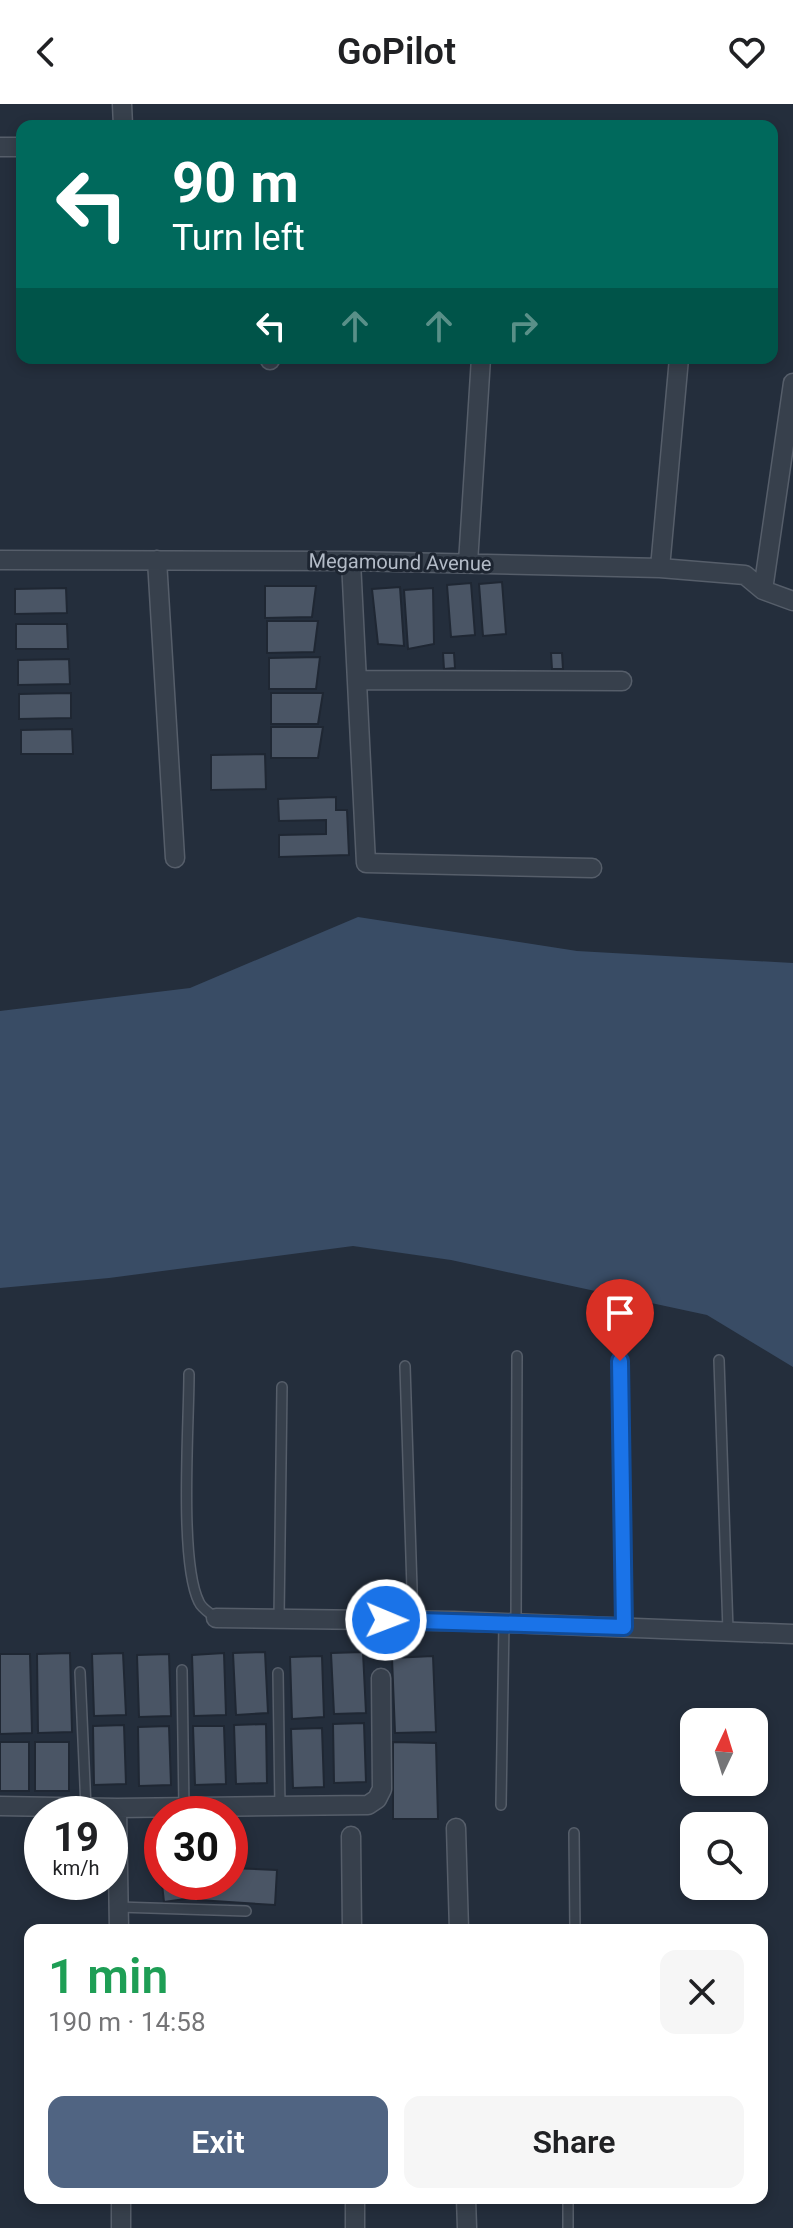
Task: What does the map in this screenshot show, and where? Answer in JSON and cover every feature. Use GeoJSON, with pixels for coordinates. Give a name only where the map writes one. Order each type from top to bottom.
{"type":"FeatureCollection","features":[{"type":"Feature","properties":{"kind":"street"},"geometry":{"type":"LineString","coordinates":[[468,563],[481,364]]}},
{"type":"Feature","properties":{"kind":"street"},"geometry":{"type":"LineString","coordinates":[[660,568],[678,364]]}},
{"type":"Feature","properties":{"kind":"street"},"geometry":{"type":"LineString","coordinates":[[763,590],[787,488],[793,383]]}},
{"type":"Feature","properties":{"kind":"street","name":"Megamound Avenue"},"geometry":{"type":"LineString","coordinates":[[0,560],[351,561],[660,568],[745,575],[763,590],[793,601]]}},
{"type":"Feature","properties":{"kind":"street"},"geometry":{"type":"LineString","coordinates":[[157,560],[175,858]]}},
{"type":"Feature","properties":{"kind":"street"},"geometry":{"type":"LineString","coordinates":[[351,561],[366,863],[592,868]]}},
{"type":"Feature","properties":{"kind":"street"},"geometry":{"type":"LineString","coordinates":[[357,680],[622,681]]}},
{"type":"Feature","properties":{"kind":"street"},"geometry":{"type":"LineString","coordinates":[[216,1618],[510,1623],[793,1634]]}},
{"type":"Feature","properties":{"kind":"street"},"geometry":{"type":"LineString","coordinates":[[248,1807],[368,1805],[377,1799],[382,1789],[381,1678]]}},
{"type":"Feature","properties":{"kind":"street"},"geometry":{"type":"LineString","coordinates":[[0,1806],[24,1807]]}},
{"type":"Feature","properties":{"kind":"street"},"geometry":{"type":"LineString","coordinates":[[456,1828],[459,1924]]}},
{"type":"Feature","properties":{"kind":"street"},"geometry":{"type":"LineString","coordinates":[[351,1836],[352,1924]]}},
{"type":"Feature","properties":{"kind":"street"},"geometry":{"type":"LineString","coordinates":[[118,1900],[119,1924]]}},
{"type":"Feature","properties":{"kind":"street"},"geometry":{"type":"LineString","coordinates":[[121,2204],[121,2228]]}},
{"type":"Feature","properties":{"kind":"street"},"geometry":{"type":"LineString","coordinates":[[355,2204],[355,2228]]}},
{"type":"Feature","properties":{"kind":"street"},"geometry":{"type":"LineString","coordinates":[[466,2204],[467,2228]]}},
{"type":"Feature","properties":{"kind":"lane"},"geometry":{"type":"LineString","coordinates":[[501,1805],[510,1623],[517,1356]]}},
{"type":"Feature","properties":{"kind":"lane"},"geometry":{"type":"LineString","coordinates":[[719,1360],[728,1631]]}},
{"type":"Feature","properties":{"kind":"lane"},"geometry":{"type":"LineString","coordinates":[[620,1361],[624,1627]]}},
{"type":"Feature","properties":{"kind":"lane"},"geometry":{"type":"LineString","coordinates":[[405,1366],[413,1621]]}},
{"type":"Feature","properties":{"kind":"lane"},"geometry":{"type":"LineString","coordinates":[[189,1374],[189,1545],[193,1584],[200,1605],[216,1618]]}},
{"type":"Feature","properties":{"kind":"lane"},"geometry":{"type":"LineString","coordinates":[[279,1618],[282,1387]]}},
{"type":"Feature","properties":{"kind":"lane"},"geometry":{"type":"LineString","coordinates":[[182,1670],[184,1796]]}},
{"type":"Feature","properties":{"kind":"lane"},"geometry":{"type":"LineString","coordinates":[[80,1672],[85,1796]]}},
{"type":"Feature","properties":{"kind":"lane"},"geometry":{"type":"LineString","coordinates":[[278,1673],[280,1807]]}},
{"type":"Feature","properties":{"kind":"lane"},"geometry":{"type":"LineString","coordinates":[[574,1833],[575,1924]]}},
{"type":"Feature","properties":{"kind":"lane"},"geometry":{"type":"LineString","coordinates":[[118,1907],[246,1911]]}},
{"type":"Feature","properties":{"kind":"lane"},"geometry":{"type":"LineString","coordinates":[[568,2204],[568,2228]]}},
{"type":"Feature","properties":{"kind":"water"},"geometry":{"type":"Polygon","coordinates":[[[358,917],[577,951],[793,963],[793,1367],[707,1315],[451,1260],[353,1246],[109,1278],[0,1288],[0,1011],[190,988],[358,917]]]}},
{"type":"Feature","properties":{"kind":"building"},"geometry":{"type":"Polygon","coordinates":[[[502,582],[506,634],[483,636],[479,584],[502,582]]]}},
{"type":"Feature","properties":{"kind":"building"},"geometry":{"type":"Polygon","coordinates":[[[471,583],[475,635],[451,637],[447,585],[471,583]]]}},
{"type":"Feature","properties":{"kind":"building"},"geometry":{"type":"Polygon","coordinates":[[[265,586],[316,586],[312,617],[265,618],[265,586]]]}},
{"type":"Feature","properties":{"kind":"building"},"geometry":{"type":"Polygon","coordinates":[[[400,587],[404,646],[378,644],[372,589],[400,587]]]}},
{"type":"Feature","properties":{"kind":"building"},"geometry":{"type":"Polygon","coordinates":[[[66,588],[67,613],[15,614],[15,589],[66,588]]]}},
{"type":"Feature","properties":{"kind":"building"},"geometry":{"type":"Polygon","coordinates":[[[433,588],[434,644],[408,649],[404,590],[433,588]]]}},
{"type":"Feature","properties":{"kind":"building"},"geometry":{"type":"Polygon","coordinates":[[[267,621],[318,621],[314,652],[267,653],[267,621]]]}},
{"type":"Feature","properties":{"kind":"building"},"geometry":{"type":"Polygon","coordinates":[[[16,624],[67,624],[68,649],[16,649],[16,624]]]}},
{"type":"Feature","properties":{"kind":"building"},"geometry":{"type":"Polygon","coordinates":[[[443,653],[454,653],[455,668],[444,669],[443,653]]]}},
{"type":"Feature","properties":{"kind":"building"},"geometry":{"type":"Polygon","coordinates":[[[551,653],[562,653],[563,669],[552,669],[551,653]]]}},
{"type":"Feature","properties":{"kind":"building"},"geometry":{"type":"Polygon","coordinates":[[[320,657],[316,689],[269,689],[269,658],[320,657]]]}},
{"type":"Feature","properties":{"kind":"building"},"geometry":{"type":"Polygon","coordinates":[[[69,659],[70,684],[18,685],[18,660],[69,659]]]}},
{"type":"Feature","properties":{"kind":"building"},"geometry":{"type":"Polygon","coordinates":[[[71,693],[71,718],[19,719],[19,694],[71,693]]]}},
{"type":"Feature","properties":{"kind":"building"},"geometry":{"type":"Polygon","coordinates":[[[271,693],[323,693],[318,724],[271,724],[271,693]]]}},
{"type":"Feature","properties":{"kind":"building"},"geometry":{"type":"Polygon","coordinates":[[[271,727],[323,727],[318,758],[271,758],[271,727]]]}},
{"type":"Feature","properties":{"kind":"building"},"geometry":{"type":"Polygon","coordinates":[[[72,729],[73,754],[21,754],[21,730],[72,729]]]}},
{"type":"Feature","properties":{"kind":"building"},"geometry":{"type":"Polygon","coordinates":[[[265,754],[266,789],[211,790],[211,755],[265,754]]]}},
{"type":"Feature","properties":{"kind":"building"},"geometry":{"type":"Polygon","coordinates":[[[336,797],[336,810],[347,810],[349,855],[279,857],[279,835],[326,834],[326,820],[279,821],[278,799],[336,797]]]}},
{"type":"Feature","properties":{"kind":"building"},"geometry":{"type":"Polygon","coordinates":[[[265,1652],[268,1713],[236,1715],[233,1653],[265,1652]]]}},
{"type":"Feature","properties":{"kind":"building"},"geometry":{"type":"Polygon","coordinates":[[[363,1652],[366,1713],[334,1714],[331,1653],[363,1652]]]}},
{"type":"Feature","properties":{"kind":"building"},"geometry":{"type":"Polygon","coordinates":[[[70,1653],[72,1732],[38,1733],[37,1654],[70,1653]]]}},
{"type":"Feature","properties":{"kind":"building"},"geometry":{"type":"Polygon","coordinates":[[[123,1653],[126,1715],[94,1716],[92,1654],[123,1653]]]}},
{"type":"Feature","properties":{"kind":"building"},"geometry":{"type":"Polygon","coordinates":[[[224,1653],[226,1715],[194,1716],[192,1655],[224,1653]]]}},
{"type":"Feature","properties":{"kind":"building"},"geometry":{"type":"Polygon","coordinates":[[[0,1654],[30,1654],[32,1733],[0,1734],[0,1654]]]}},
{"type":"Feature","properties":{"kind":"building"},"geometry":{"type":"Polygon","coordinates":[[[169,1654],[171,1716],[139,1717],[137,1655],[169,1654]]]}},
{"type":"Feature","properties":{"kind":"building"},"geometry":{"type":"Polygon","coordinates":[[[322,1656],[324,1717],[292,1719],[290,1657],[322,1656]]]}},
{"type":"Feature","properties":{"kind":"building"},"geometry":{"type":"Polygon","coordinates":[[[433,1656],[436,1732],[395,1733],[392,1658],[433,1656]]]}},
{"type":"Feature","properties":{"kind":"building"},"geometry":{"type":"Polygon","coordinates":[[[364,1723],[366,1782],[334,1783],[333,1724],[364,1723]]]}},
{"type":"Feature","properties":{"kind":"building"},"geometry":{"type":"Polygon","coordinates":[[[266,1724],[267,1783],[236,1784],[234,1725],[266,1724]]]}},
{"type":"Feature","properties":{"kind":"building"},"geometry":{"type":"Polygon","coordinates":[[[124,1725],[126,1784],[94,1785],[93,1726],[124,1725]]]}},
{"type":"Feature","properties":{"kind":"building"},"geometry":{"type":"Polygon","coordinates":[[[169,1726],[171,1785],[139,1786],[138,1727],[169,1726]]]}},
{"type":"Feature","properties":{"kind":"building"},"geometry":{"type":"Polygon","coordinates":[[[193,1726],[224,1726],[226,1784],[195,1785],[193,1726]]]}},
{"type":"Feature","properties":{"kind":"building"},"geometry":{"type":"Polygon","coordinates":[[[322,1728],[324,1787],[293,1788],[291,1729],[322,1728]]]}},
{"type":"Feature","properties":{"kind":"building"},"geometry":{"type":"Polygon","coordinates":[[[0,1742],[29,1742],[29,1791],[0,1791],[0,1742]]]}},
{"type":"Feature","properties":{"kind":"building"},"geometry":{"type":"Polygon","coordinates":[[[35,1742],[69,1742],[69,1791],[35,1791],[35,1742]]]}},
{"type":"Feature","properties":{"kind":"building"},"geometry":{"type":"Polygon","coordinates":[[[393,1742],[436,1743],[438,1819],[393,1819],[393,1742]]]}},
{"type":"Feature","properties":{"kind":"building"},"geometry":{"type":"Polygon","coordinates":[[[248,1869],[277,1870],[275,1905],[198,1900],[248,1900],[248,1869]]]}},
{"type":"Feature","properties":{"kind":"route"},"geometry":{"type":"LineString","coordinates":[[386,1620],[624,1627],[620,1361]]}}]}
